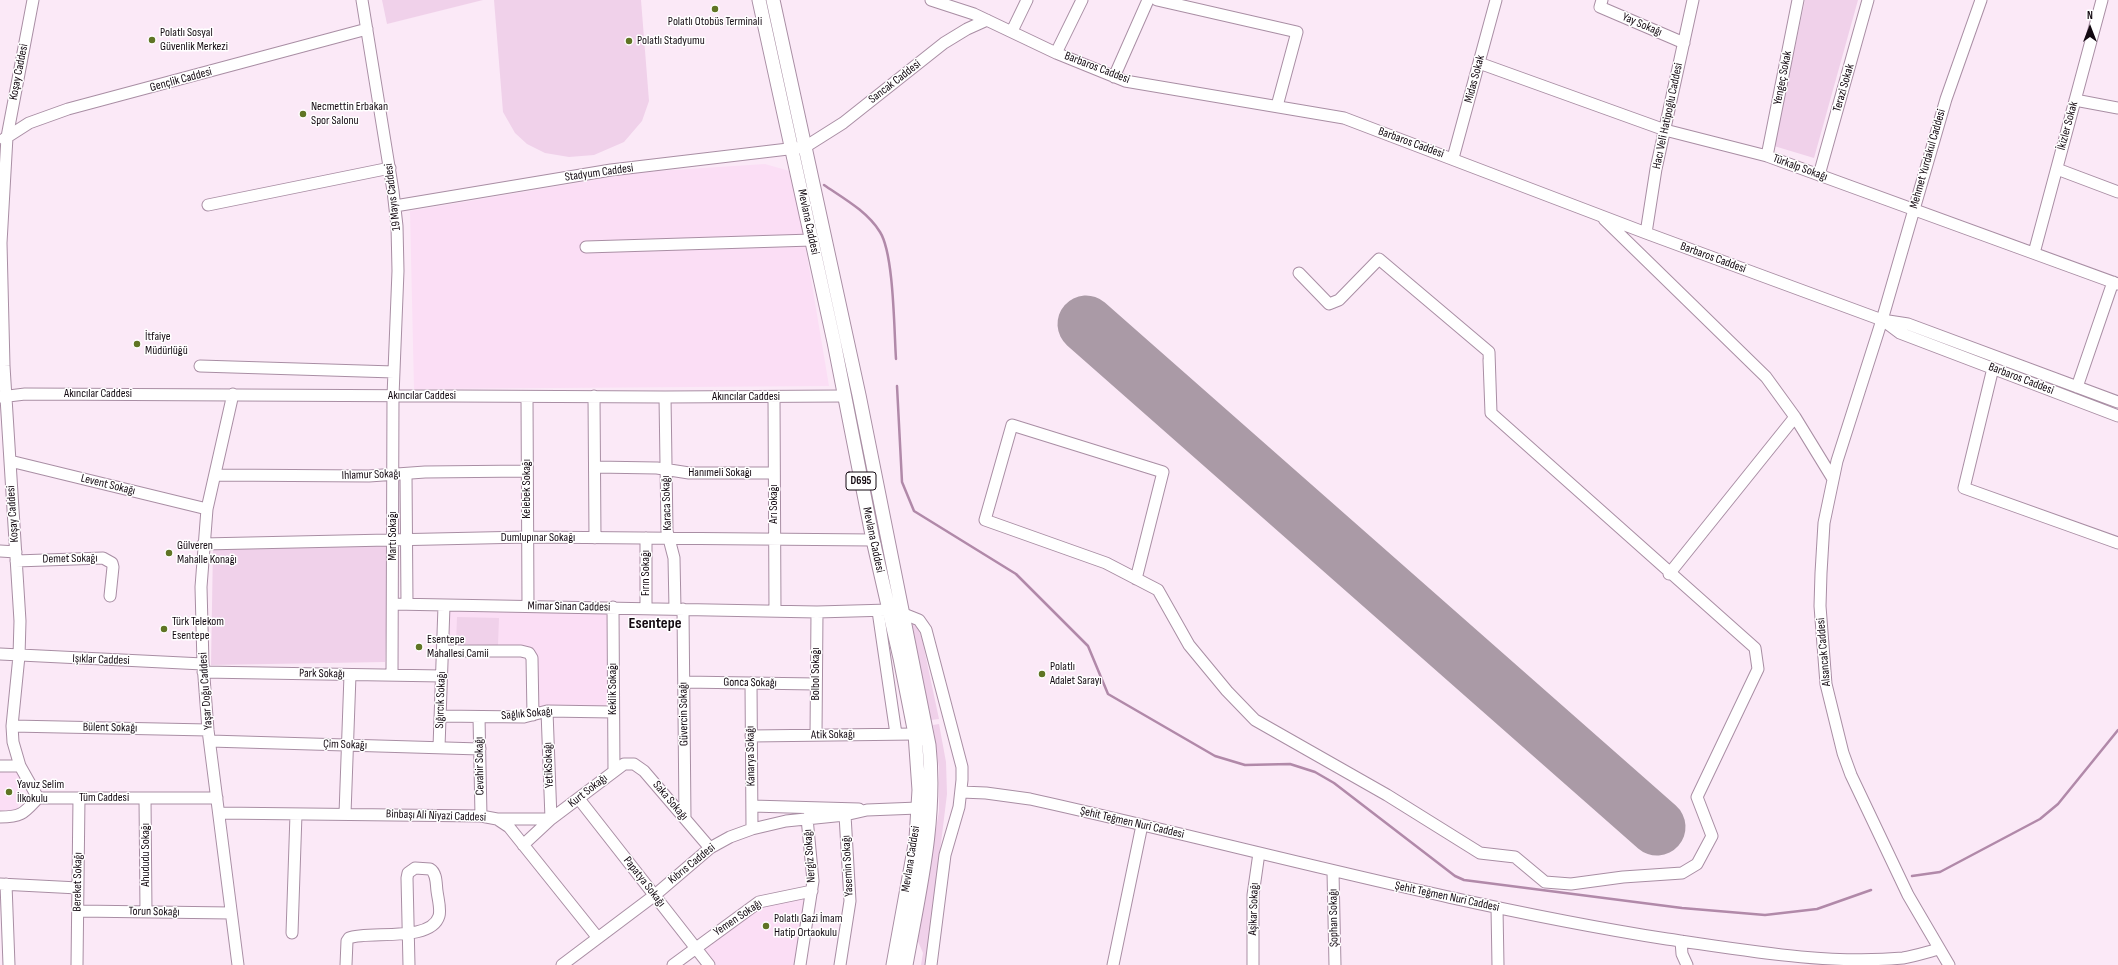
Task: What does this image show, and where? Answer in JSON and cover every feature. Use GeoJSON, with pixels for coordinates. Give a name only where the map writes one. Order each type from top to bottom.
{"type":"FeatureCollection","features":[{"type":"Feature","properties":{"kind":"main road","name":"Mevlana Caddesi"},"geometry":{"type":"LineString","coordinates":[[759,0],[799,148],[904,614],[927,731],[932,781],[929,834],[906,965]]}},
{"type":"Feature","properties":{"kind":"main road","name":"Mevlana Caddesi"},"geometry":{"type":"LineString","coordinates":[[773,0],[799,148],[812,240],[873,540],[884,611],[915,734],[918,772],[918,808],[912,860],[893,965]]}},
{"type":"Feature","properties":{"kind":"street","name":"Koşay Caddesi"},"geometry":{"type":"LineString","coordinates":[[33,0],[4,139],[0,243],[3,397],[10,461],[20,621],[19,656],[12,726],[13,742],[20,766],[38,798]]}},
{"type":"Feature","properties":{"kind":"street","name":"19 Mayıs Caddesi"},"geometry":{"type":"LineString","coordinates":[[362,0],[395,206],[398,271],[393,396]]}},
{"type":"Feature","properties":{"kind":"street","name":"Barbaros Caddesi"},"geometry":{"type":"LineString","coordinates":[[931,0],[964,5],[987,20],[1056,53],[1114,77],[1141,84],[1344,118],[1453,158],[1646,233],[1882,320],[1908,324],[2118,402]]}},
{"type":"Feature","properties":{"kind":"street"},"geometry":{"type":"LineString","coordinates":[[1012,31],[1027,0]]}},
{"type":"Feature","properties":{"kind":"street"},"geometry":{"type":"LineString","coordinates":[[1056,53],[1082,0]]}},
{"type":"Feature","properties":{"kind":"street"},"geometry":{"type":"LineString","coordinates":[[1114,77],[1148,0]]}},
{"type":"Feature","properties":{"kind":"street"},"geometry":{"type":"LineString","coordinates":[[1157,0],[1297,32],[1278,106]]}},
{"type":"Feature","properties":{"kind":"street","name":"Midas Sokak"},"geometry":{"type":"LineString","coordinates":[[1453,158],[1496,0]]}},
{"type":"Feature","properties":{"kind":"street","name":"Hacı Veli Hatipoğlu Caddesi"},"geometry":{"type":"LineString","coordinates":[[1646,233],[1665,130],[1693,0]]}},
{"type":"Feature","properties":{"kind":"street","name":"Yengeç Sokak"},"geometry":{"type":"LineString","coordinates":[[1767,156],[1798,0]]}},
{"type":"Feature","properties":{"kind":"street","name":"Terazi Sokak"},"geometry":{"type":"LineString","coordinates":[[1819,175],[1868,0]]}},
{"type":"Feature","properties":{"kind":"street","name":"Mehmet Yurdakul Caddesi"},"geometry":{"type":"LineString","coordinates":[[1882,320],[1913,208],[1946,99],[1981,0]]}},
{"type":"Feature","properties":{"kind":"street","name":"İkizler Sokak"},"geometry":{"type":"LineString","coordinates":[[2034,253],[2102,0]]}},
{"type":"Feature","properties":{"kind":"street","name":"Yay Sokağı"},"geometry":{"type":"LineString","coordinates":[[1601,4],[1684,43]]}},
{"type":"Feature","properties":{"kind":"street","name":"Sancak Caddesi"},"geometry":{"type":"LineString","coordinates":[[799,148],[843,122],[944,43],[967,29],[987,20]]}},
{"type":"Feature","properties":{"kind":"street","name":"Gençlik Caddesi"},"geometry":{"type":"LineString","coordinates":[[4,139],[29,124],[68,109],[367,29]]}},
{"type":"Feature","properties":{"kind":"street","name":"Türkalp Sokağı"},"geometry":{"type":"LineString","coordinates":[[1479,63],[1665,130],[1767,156],[2116,283]]}},
{"type":"Feature","properties":{"kind":"street"},"geometry":{"type":"LineString","coordinates":[[2075,100],[2118,108]]}},
{"type":"Feature","properties":{"kind":"street","name":"Stadyum Caddesi"},"geometry":{"type":"LineString","coordinates":[[395,206],[611,170],[799,148]]}},
{"type":"Feature","properties":{"kind":"street"},"geometry":{"type":"LineString","coordinates":[[208,205],[390,168]]}},
{"type":"Feature","properties":{"kind":"street"},"geometry":{"type":"LineString","coordinates":[[2057,169],[2118,192]]}},
{"type":"Feature","properties":{"kind":"street"},"geometry":{"type":"LineString","coordinates":[[1600,214],[1766,377],[1795,417],[1833,479]]}},
{"type":"Feature","properties":{"kind":"street"},"geometry":{"type":"LineString","coordinates":[[586,247],[812,240]]}},
{"type":"Feature","properties":{"kind":"street"},"geometry":{"type":"LineString","coordinates":[[1299,273],[1328,304],[1339,300],[1379,259],[1489,352],[1491,413]]}},
{"type":"Feature","properties":{"kind":"street"},"geometry":{"type":"LineString","coordinates":[[2077,387],[2116,283]]}},
{"type":"Feature","properties":{"kind":"street","name":"Barbaros Caddesi"},"geometry":{"type":"LineString","coordinates":[[1882,320],[1900,333],[2118,416]]}},
{"type":"Feature","properties":{"kind":"street","name":"Alsancak Caddesi"},"geometry":{"type":"LineString","coordinates":[[1882,320],[1833,479],[1824,523],[1820,606],[1825,677],[1830,706],[1851,775],[1908,895],[1949,965]]}},
{"type":"Feature","properties":{"kind":"street"},"geometry":{"type":"LineString","coordinates":[[1136,579],[1162,472],[1012,425],[985,520],[1106,563],[1136,579],[1158,590],[1190,645],[1227,691],[1255,720],[1387,795],[1480,853],[1516,857],[1545,882],[1571,884],[1623,877],[1682,873],[1697,864],[1712,836],[1697,797],[1758,669],[1755,648],[1669,574],[1491,413],[1489,360]]}},
{"type":"Feature","properties":{"kind":"street"},"geometry":{"type":"LineString","coordinates":[[200,366],[394,372]]}},
{"type":"Feature","properties":{"kind":"street"},"geometry":{"type":"LineString","coordinates":[[1992,368],[1964,488],[2118,543]]}},
{"type":"Feature","properties":{"kind":"street","name":"Akıncılar Caddesi"},"geometry":{"type":"LineString","coordinates":[[3,397],[25,394],[233,394],[527,397],[844,396]]}},
{"type":"Feature","properties":{"kind":"street","name":"Yaşar Doğu Caddesi"},"geometry":{"type":"LineString","coordinates":[[233,394],[207,509],[203,544],[201,587],[203,668],[209,735],[238,965]]}},
{"type":"Feature","properties":{"kind":"street","name":"Martı Sokağı"},"geometry":{"type":"LineString","coordinates":[[392,675],[393,396]]}},
{"type":"Feature","properties":{"kind":"street"},"geometry":{"type":"LineString","coordinates":[[594,396],[595,538]]}},
{"type":"Feature","properties":{"kind":"street","name":"Kelebek Sokağı"},"geometry":{"type":"LineString","coordinates":[[527,397],[528,606]]}},
{"type":"Feature","properties":{"kind":"street","name":"Karaca Sokağı"},"geometry":{"type":"LineString","coordinates":[[665,397],[665,470],[668,538],[674,558],[679,609]]}},
{"type":"Feature","properties":{"kind":"street","name":"Arı Sokağı"},"geometry":{"type":"LineString","coordinates":[[774,397],[775,611]]}},
{"type":"Feature","properties":{"kind":"street"},"geometry":{"type":"LineString","coordinates":[[1669,574],[1795,417]]}},
{"type":"Feature","properties":{"kind":"street","name":"Levent Sokağı"},"geometry":{"type":"LineString","coordinates":[[10,461],[207,509]]}},
{"type":"Feature","properties":{"kind":"street","name":"Hanımeli Sokağı"},"geometry":{"type":"LineString","coordinates":[[595,467],[646,468],[689,473],[774,473]]}},
{"type":"Feature","properties":{"kind":"street","name":"Ihlamur Sokağı"},"geometry":{"type":"LineString","coordinates":[[215,475],[392,475],[425,472],[527,471]]}},
{"type":"Feature","properties":{"kind":"street","name":"Martı Sokağı"},"geometry":{"type":"LineString","coordinates":[[406,474],[407,604]]}},
{"type":"Feature","properties":{"kind":"street","name":"Dumlupınar Sokağı"},"geometry":{"type":"LineString","coordinates":[[203,544],[527,537],[873,540]]}},
{"type":"Feature","properties":{"kind":"street","name":"Fırın Sokağı"},"geometry":{"type":"LineString","coordinates":[[646,538],[646,608]]}},
{"type":"Feature","properties":{"kind":"street"},"geometry":{"type":"LineString","coordinates":[[0,551],[16,556]]}},
{"type":"Feature","properties":{"kind":"street","name":"Demet Sokağı"},"geometry":{"type":"LineString","coordinates":[[16,556],[98,558],[108,560],[112,563],[113,567],[110,596]]}},
{"type":"Feature","properties":{"kind":"street","name":"Mimar Sinan Caddesi"},"geometry":{"type":"LineString","coordinates":[[392,604],[817,612],[884,611]]}},
{"type":"Feature","properties":{"kind":"street","name":"Sığırcık Sokağı"},"geometry":{"type":"LineString","coordinates":[[439,747],[444,606]]}},
{"type":"Feature","properties":{"kind":"street","name":"Keklik Sokağı"},"geometry":{"type":"LineString","coordinates":[[613,607],[614,771]]}},
{"type":"Feature","properties":{"kind":"street","name":"Güvercin Sokağı"},"geometry":{"type":"LineString","coordinates":[[679,609],[684,682],[684,818]]}},
{"type":"Feature","properties":{"kind":"street"},"geometry":{"type":"LineString","coordinates":[[884,611],[896,734]]}},
{"type":"Feature","properties":{"kind":"street","name":"Bolbol Sokağı"},"geometry":{"type":"LineString","coordinates":[[816,736],[817,612]]}},
{"type":"Feature","properties":{"kind":"street"},"geometry":{"type":"LineString","coordinates":[[904,614],[919,620],[926,630],[962,767],[961,792],[946,855],[931,965]]}},
{"type":"Feature","properties":{"kind":"street"},"geometry":{"type":"LineString","coordinates":[[443,651],[521,651],[529,653],[532,658],[532,715]]}},
{"type":"Feature","properties":{"kind":"street","name":"Işıklar Caddesi"},"geometry":{"type":"LineString","coordinates":[[0,654],[203,668]]}},
{"type":"Feature","properties":{"kind":"street","name":"Park Sokağı"},"geometry":{"type":"LineString","coordinates":[[203,668],[350,675],[442,676]]}},
{"type":"Feature","properties":{"kind":"street"},"geometry":{"type":"LineString","coordinates":[[345,814],[350,675]]}},
{"type":"Feature","properties":{"kind":"street","name":"Gonca Sokağı"},"geometry":{"type":"LineString","coordinates":[[684,682],[816,684]]}},
{"type":"Feature","properties":{"kind":"street","name":"Kanarya Sokağı"},"geometry":{"type":"LineString","coordinates":[[751,683],[752,829]]}},
{"type":"Feature","properties":{"kind":"street","name":"Sağlık Sokağı"},"geometry":{"type":"LineString","coordinates":[[440,716],[479,717],[532,715],[547,711],[613,712]]}},
{"type":"Feature","properties":{"kind":"street","name":"YetikSokağı"},"geometry":{"type":"LineString","coordinates":[[547,711],[551,819]]}},
{"type":"Feature","properties":{"kind":"street","name":"Cevahir Sokağı"},"geometry":{"type":"LineString","coordinates":[[479,717],[481,816]]}},
{"type":"Feature","properties":{"kind":"street","name":"Bülent Sokağı"},"geometry":{"type":"LineString","coordinates":[[12,726],[209,735]]}},
{"type":"Feature","properties":{"kind":"street","name":"Atik Sokağı"},"geometry":{"type":"LineString","coordinates":[[751,736],[915,734]]}},
{"type":"Feature","properties":{"kind":"street","name":"Çim Sokağı"},"geometry":{"type":"LineString","coordinates":[[209,735],[347,745],[480,749]]}},
{"type":"Feature","properties":{"kind":"street","name":"Saka Sokağı"},"geometry":{"type":"LineString","coordinates":[[624,764],[634,764],[644,771],[710,848]]}},
{"type":"Feature","properties":{"kind":"street","name":"Kurt Sokağı"},"geometry":{"type":"LineString","coordinates":[[523,845],[551,819],[624,764]]}},
{"type":"Feature","properties":{"kind":"street"},"geometry":{"type":"LineString","coordinates":[[0,766],[20,766]]}},
{"type":"Feature","properties":{"kind":"street","name":"Şehit Teğmen Nuri Caddesi"},"geometry":{"type":"LineString","coordinates":[[961,792],[986,793],[1030,799],[1333,872],[1497,908],[1681,941],[1818,962],[1904,958],[1939,949]]}},
{"type":"Feature","properties":{"kind":"street"},"geometry":{"type":"LineString","coordinates":[[0,817],[15,817],[21,815],[38,798]]}},
{"type":"Feature","properties":{"kind":"street","name":"Tüm Caddesi"},"geometry":{"type":"LineString","coordinates":[[38,798],[217,798]]}},
{"type":"Feature","properties":{"kind":"street","name":"Bereket Sokağı"},"geometry":{"type":"LineString","coordinates":[[77,965],[79,798]]}},
{"type":"Feature","properties":{"kind":"street","name":"Ahududu Sokağı"},"geometry":{"type":"LineString","coordinates":[[145,798],[146,912]]}},
{"type":"Feature","properties":{"kind":"street","name":"Papatya Sokağı"},"geometry":{"type":"LineString","coordinates":[[579,799],[709,965]]}},
{"type":"Feature","properties":{"kind":"street","name":"Kıbrıs Caddesi"},"geometry":{"type":"LineString","coordinates":[[752,806],[830,807],[867,810],[918,808]]}},
{"type":"Feature","properties":{"kind":"street","name":"Kıbrıs Caddesi"},"geometry":{"type":"LineString","coordinates":[[562,965],[655,895],[710,848],[730,837],[752,829],[807,818],[845,815],[867,810]]}},
{"type":"Feature","properties":{"kind":"street","name":"Binbaşı Ali Niyazi Caddesi"},"geometry":{"type":"LineString","coordinates":[[219,813],[481,816],[497,819],[509,827],[598,938]]}},
{"type":"Feature","properties":{"kind":"street"},"geometry":{"type":"LineString","coordinates":[[292,933],[296,814]]}},
{"type":"Feature","properties":{"kind":"street","name":"Yasemin Sokağı"},"geometry":{"type":"LineString","coordinates":[[840,965],[850,901],[845,815]]}},
{"type":"Feature","properties":{"kind":"street","name":"Nergiz Sokağı"},"geometry":{"type":"LineString","coordinates":[[800,965],[812,891],[813,871],[807,818]]}},
{"type":"Feature","properties":{"kind":"street"},"geometry":{"type":"LineString","coordinates":[[497,819],[551,819]]}},
{"type":"Feature","properties":{"kind":"street"},"geometry":{"type":"LineString","coordinates":[[1113,965],[1142,826]]}},
{"type":"Feature","properties":{"kind":"street","name":"Aşikar Sokağı"},"geometry":{"type":"LineString","coordinates":[[1253,965],[1253,895],[1259,853]]}},
{"type":"Feature","properties":{"kind":"street"},"geometry":{"type":"LineString","coordinates":[[346,965],[347,941],[349,938],[408,933],[433,924],[439,917],[435,874],[430,869],[415,868],[408,873],[408,933],[409,965]]}},
{"type":"Feature","properties":{"kind":"street","name":"Şophan Sokağı"},"geometry":{"type":"LineString","coordinates":[[1333,872],[1336,965]]}},
{"type":"Feature","properties":{"kind":"street"},"geometry":{"type":"LineString","coordinates":[[8,965],[3,884],[78,888]]}},
{"type":"Feature","properties":{"kind":"street","name":"Yemen Sokağı"},"geometry":{"type":"LineString","coordinates":[[673,965],[759,902],[812,891]]}},
{"type":"Feature","properties":{"kind":"street"},"geometry":{"type":"LineString","coordinates":[[1497,908],[1498,965]]}},
{"type":"Feature","properties":{"kind":"street","name":"Torun Sokağı"},"geometry":{"type":"LineString","coordinates":[[78,911],[231,913]]}},
{"type":"Feature","properties":{"kind":"street"},"geometry":{"type":"LineString","coordinates":[[1681,941],[1682,954],[1687,965]]}},
{"type":"Feature","properties":{"kind":"shaded area"},"geometry":{"type":"Polygon","coordinates":[[[382,0],[483,0],[387,24],[382,0]]]}},
{"type":"Feature","properties":{"kind":"shaded area"},"geometry":{"type":"Polygon","coordinates":[[[494,0],[641,0],[649,101],[642,121],[624,142],[594,155],[569,157],[545,153],[527,144],[515,133],[503,112],[494,0]]]}},
{"type":"Feature","properties":{"kind":"shaded area"},"geometry":{"type":"Polygon","coordinates":[[[1805,0],[1858,0],[1814,158],[1774,146],[1805,0]]]}},
{"type":"Feature","properties":{"kind":"shaded area"},"geometry":{"type":"Polygon","coordinates":[[[765,164],[793,172],[829,386],[414,389],[410,211],[642,172],[765,164]]]}},
{"type":"Feature","properties":{"kind":"shaded area"},"geometry":{"type":"Polygon","coordinates":[[[389,545],[385,662],[211,665],[213,547],[389,545]]]}},
{"type":"Feature","properties":{"kind":"shaded area"},"geometry":{"type":"Polygon","coordinates":[[[450,610],[607,613],[608,704],[604,709],[536,707],[535,649],[448,647],[450,610]]]}},
{"type":"Feature","properties":{"kind":"shaded area"},"geometry":{"type":"Polygon","coordinates":[[[457,617],[499,618],[498,645],[456,644],[457,617]]]}},
{"type":"Feature","properties":{"kind":"shaded area"},"geometry":{"type":"Polygon","coordinates":[[[912,623],[918,628],[922,639],[939,719],[931,720],[912,623]]]}},
{"type":"Feature","properties":{"kind":"shaded area"},"geometry":{"type":"Polygon","coordinates":[[[939,724],[946,762],[947,794],[926,965],[921,965],[923,953],[917,939],[939,811],[939,768],[933,725],[939,724]]]}},
{"type":"Feature","properties":{"kind":"shaded area","name":"Yavuz Selim İlkokulu"},"geometry":{"type":"Polygon","coordinates":[[[0,772],[19,773],[18,812],[0,811],[0,772]]]}},
{"type":"Feature","properties":{"kind":"shaded area","name":"Polatlı Gazi İmam Hatip Ortaokulu"},"geometry":{"type":"Polygon","coordinates":[[[804,899],[794,965],[716,965],[703,947],[761,905],[804,899]]]}},
{"type":"Feature","properties":{"kind":"waterway"},"geometry":{"type":"LineString","coordinates":[[824,185],[862,211],[875,224],[885,243],[891,274],[896,359]]}},
{"type":"Feature","properties":{"kind":"waterway"},"geometry":{"type":"LineString","coordinates":[[897,386],[902,482],[914,511],[1016,574],[1088,646],[1108,694],[1215,756],[1245,765],[1290,764],[1315,772],[1334,783],[1455,876],[1464,880],[1682,908],[1765,915],[1817,909],[1871,890]]}},
{"type":"Feature","properties":{"kind":"waterway"},"geometry":{"type":"LineString","coordinates":[[1912,876],[1940,872],[2040,819],[2058,804],[2118,730]]}},
{"type":"Feature","properties":{"kind":"runway"},"geometry":{"type":"LineString","coordinates":[[1086,324],[1657,827]]}},
{"type":"Feature","properties":{"kind":"place","name":"Polatlı Otobüs Terminali"},"geometry":{"type":"Point","coordinates":[715,9]}},
{"type":"Feature","properties":{"kind":"place","name":"Polatlı Sosyal Güvenlik Merkezi"},"geometry":{"type":"Point","coordinates":[152,40]}},
{"type":"Feature","properties":{"kind":"place","name":"Polatlı Stadyumu"},"geometry":{"type":"Point","coordinates":[629,41]}},
{"type":"Feature","properties":{"kind":"place","name":"Necmettin Erbakan Spor Salonu"},"geometry":{"type":"Point","coordinates":[303,114]}},
{"type":"Feature","properties":{"kind":"place","name":"İtfaiye Müdürlüğü"},"geometry":{"type":"Point","coordinates":[137,344]}},
{"type":"Feature","properties":{"kind":"place","name":"Gülveren Mahalle Konağı"},"geometry":{"type":"Point","coordinates":[169,553]}},
{"type":"Feature","properties":{"kind":"place","name":"Türk Telekom Esentepe"},"geometry":{"type":"Point","coordinates":[164,629]}},
{"type":"Feature","properties":{"kind":"place","name":"Esentepe Mahallesi Camii"},"geometry":{"type":"Point","coordinates":[419,647]}},
{"type":"Feature","properties":{"kind":"place","name":"Polatlı Adalet Sarayı"},"geometry":{"type":"Point","coordinates":[1042,674]}},
{"type":"Feature","properties":{"kind":"place","name":"Yavuz Selim İlkokulu"},"geometry":{"type":"Point","coordinates":[9,792]}},
{"type":"Feature","properties":{"kind":"place","name":"Polatlı Gazi İmam Hatip Ortaokulu"},"geometry":{"type":"Point","coordinates":[766,926]}},
{"type":"Feature","properties":{"kind":"district","name":"Esentepe"},"geometry":{"type":"Point","coordinates":[655,624]}}]}
